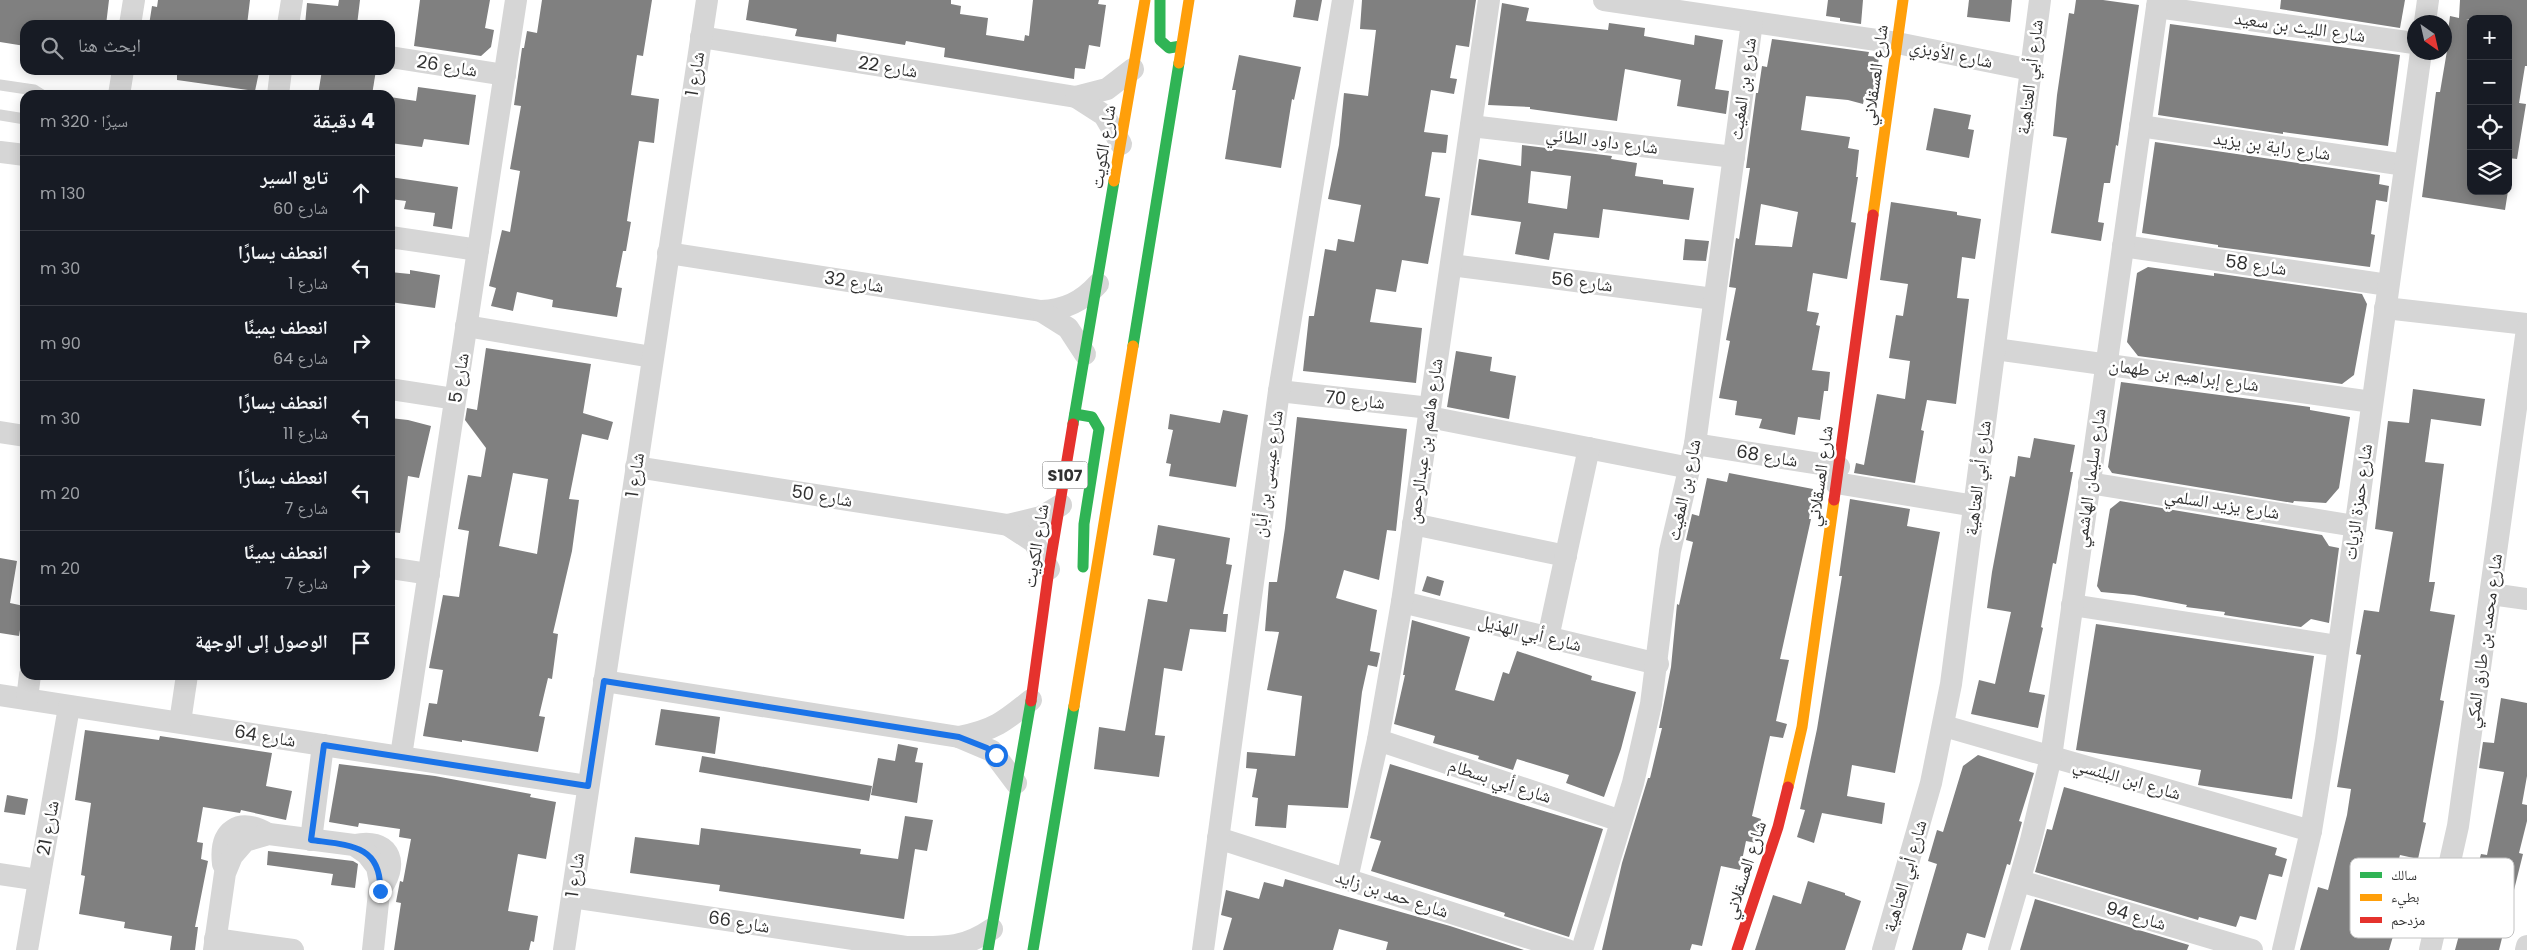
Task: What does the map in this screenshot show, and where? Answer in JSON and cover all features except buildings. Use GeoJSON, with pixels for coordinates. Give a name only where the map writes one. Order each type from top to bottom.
{"type":"FeatureCollection","features":[{"type":"Feature","properties":{"kind":"main road","name":"شارع الكويت"},"geometry":{"type":"LineString","coordinates":[[990,940],[1031,700],[1049,569],[1145,0]]}},
{"type":"Feature","properties":{"kind":"main road"},"geometry":{"type":"LineString","coordinates":[[1160,0],[1160,40],[1166,47],[1171,49],[1181,46]]}},
{"type":"Feature","properties":{"kind":"main road","name":"S107"},"geometry":{"type":"LineString","coordinates":[[1036,947],[1189,0]]}},
{"type":"Feature","properties":{"kind":"main road","name":"شارع العسقلاني"},"geometry":{"type":"LineString","coordinates":[[1737,950],[1778,827],[1802,727],[1902,0]]}},
{"type":"Feature","properties":{"kind":"main road"},"geometry":{"type":"LineString","coordinates":[[1075,414],[1092,417],[1099,429],[1083,540],[1084,570],[1090,616]]}},
{"type":"Feature","properties":{"kind":"street"},"geometry":{"type":"LineString","coordinates":[[131,20],[134,0]]}},
{"type":"Feature","properties":{"kind":"street"},"geometry":{"type":"LineString","coordinates":[[289,20],[292,0]]}},
{"type":"Feature","properties":{"kind":"street","name":"شارع 5"},"geometry":{"type":"LineString","coordinates":[[402,756],[516,0]]}},
{"type":"Feature","properties":{"kind":"street","name":"شارع 1"},"geometry":{"type":"LineString","coordinates":[[564,950],[707,0]]}},
{"type":"Feature","properties":{"kind":"street","name":"شارع عيسى بن أبان"},"geometry":{"type":"LineString","coordinates":[[1203,950],[1279,391],[1342,0]]}},
{"type":"Feature","properties":{"kind":"street","name":"شارع هاشم بن عبدالرحمن"},"geometry":{"type":"LineString","coordinates":[[1347,879],[1378,740],[1402,602],[1489,0]]}},
{"type":"Feature","properties":{"kind":"street","name":"شارع الأوبزي"},"geometry":{"type":"LineString","coordinates":[[1604,0],[1897,43],[2031,70]]}},
{"type":"Feature","properties":{"kind":"street","name":"شارع أبي العتاهية"},"geometry":{"type":"LineString","coordinates":[[1883,950],[1931,783],[1944,726],[1975,506],[2040,0]]}},
{"type":"Feature","properties":{"kind":"street"},"geometry":{"type":"LineString","coordinates":[[2426,15],[2428,0]]}},
{"type":"Feature","properties":{"kind":"street","name":"شارع الليث بن سعيد"},"geometry":{"type":"LineString","coordinates":[[2157,4],[2407,42]]}},
{"type":"Feature","properties":{"kind":"street","name":"شارع سليمان الهاشمي"},"geometry":{"type":"LineString","coordinates":[[1999,950],[2020,881],[2051,757],[2157,4]]}},
{"type":"Feature","properties":{"kind":"street","name":"شارع بن المغيث"},"geometry":{"type":"LineString","coordinates":[[1582,950],[1643,744],[1658,664],[1670,551],[1695,444],[1752,22]]}},
{"type":"Feature","properties":{"kind":"street","name":"شارع 22"},"geometry":{"type":"LineString","coordinates":[[701,37],[1076,97],[1107,89],[1133,69]]}},
{"type":"Feature","properties":{"kind":"street","name":"شارع 26"},"geometry":{"type":"LineString","coordinates":[[395,58],[505,75]]}},
{"type":"Feature","properties":{"kind":"street","name":"شارع حمزة الزيات"},"geometry":{"type":"LineString","coordinates":[[2283,950],[2310,831],[2326,739],[2419,60]]}},
{"type":"Feature","properties":{"kind":"street"},"geometry":{"type":"LineString","coordinates":[[120,90],[122,75]]}},
{"type":"Feature","properties":{"kind":"street"},"geometry":{"type":"LineString","coordinates":[[279,90],[280,75]]}},
{"type":"Feature","properties":{"kind":"street","name":"شارع 22"},"geometry":{"type":"LineString","coordinates":[[1076,97],[1104,115],[1121,144]]}},
{"type":"Feature","properties":{"kind":"street","name":"شارع داود الطائي"},"geometry":{"type":"LineString","coordinates":[[1471,126],[1734,157]]}},
{"type":"Feature","properties":{"kind":"street","name":"شارع راية بن يزيد"},"geometry":{"type":"LineString","coordinates":[[2140,126],[2405,165]]}},
{"type":"Feature","properties":{"kind":"street"},"geometry":{"type":"LineString","coordinates":[[0,152],[20,154]]}},
{"type":"Feature","properties":{"kind":"street"},"geometry":{"type":"LineString","coordinates":[[395,238],[478,250]]}},
{"type":"Feature","properties":{"kind":"street","name":"شارع 58"},"geometry":{"type":"LineString","coordinates":[[2123,246],[2388,285]]}},
{"type":"Feature","properties":{"kind":"street","name":"شارع 32"},"geometry":{"type":"LineString","coordinates":[[668,253],[1041,311],[1063,308],[1073,304],[1098,284]]}},
{"type":"Feature","properties":{"kind":"street","name":"شارع 56"},"geometry":{"type":"LineString","coordinates":[[1451,266],[1714,299]]}},
{"type":"Feature","properties":{"kind":"street"},"geometry":{"type":"LineString","coordinates":[[2385,308],[2527,324]]}},
{"type":"Feature","properties":{"kind":"street","name":"شارع 32"},"geometry":{"type":"LineString","coordinates":[[1041,311],[1068,328],[1085,354]]}},
{"type":"Feature","properties":{"kind":"street"},"geometry":{"type":"LineString","coordinates":[[466,326],[652,357]]}},
{"type":"Feature","properties":{"kind":"street","name":"شارع محمد بن طارق المكي"},"geometry":{"type":"LineString","coordinates":[[2452,858],[2491,594],[2521,412],[2527,329]]}},
{"type":"Feature","properties":{"kind":"street","name":"شارع إبراهيم بن طهمان"},"geometry":{"type":"LineString","coordinates":[[1995,349],[2372,402]]}},
{"type":"Feature","properties":{"kind":"street"},"geometry":{"type":"LineString","coordinates":[[395,390],[455,400]]}},
{"type":"Feature","properties":{"kind":"street","name":"شارع 70"},"geometry":{"type":"LineString","coordinates":[[1279,391],[1430,412],[1589,448],[1690,468]]}},
{"type":"Feature","properties":{"kind":"street"},"geometry":{"type":"LineString","coordinates":[[0,432],[20,435]]}},
{"type":"Feature","properties":{"kind":"street","name":"شارع 68"},"geometry":{"type":"LineString","coordinates":[[1695,444],[1975,506]]}},
{"type":"Feature","properties":{"kind":"street"},"geometry":{"type":"LineString","coordinates":[[1548,638],[1589,448]]}},
{"type":"Feature","properties":{"kind":"street","name":"شارع 50"},"geometry":{"type":"LineString","coordinates":[[636,467],[1008,525],[1041,517],[1060,505]]}},
{"type":"Feature","properties":{"kind":"street","name":"شارع يزيد السلمي"},"geometry":{"type":"LineString","coordinates":[[2089,483],[2355,526]]}},
{"type":"Feature","properties":{"kind":"street"},"geometry":{"type":"LineString","coordinates":[[1414,524],[1566,556]]}},
{"type":"Feature","properties":{"kind":"street","name":"شارع 50"},"geometry":{"type":"LineString","coordinates":[[1008,525],[1034,542],[1049,569]]}},
{"type":"Feature","properties":{"kind":"street"},"geometry":{"type":"LineString","coordinates":[[395,569],[429,574]]}},
{"type":"Feature","properties":{"kind":"street"},"geometry":{"type":"LineString","coordinates":[[2491,594],[2527,599]]}},
{"type":"Feature","properties":{"kind":"street","name":"شارع أبي الهذيل"},"geometry":{"type":"LineString","coordinates":[[1402,602],[1658,664]]}},
{"type":"Feature","properties":{"kind":"street"},"geometry":{"type":"LineString","coordinates":[[2072,605],[2338,646]]}},
{"type":"Feature","properties":{"kind":"street"},"geometry":{"type":"LineString","coordinates":[[27,699],[29,680]]}},
{"type":"Feature","properties":{"kind":"street"},"geometry":{"type":"LineString","coordinates":[[180,722],[186,680]]}},
{"type":"Feature","properties":{"kind":"street"},"geometry":{"type":"LineString","coordinates":[[604,681],[959,737],[992,751],[1016,783]]}},
{"type":"Feature","properties":{"kind":"street","name":"شارع 64"},"geometry":{"type":"LineString","coordinates":[[0,694],[69,707],[180,722],[588,786]]}},
{"type":"Feature","properties":{"kind":"street"},"geometry":{"type":"LineString","coordinates":[[959,737],[982,732],[999,725],[1031,700]]}},
{"type":"Feature","properties":{"kind":"street","name":"شارع 21"},"geometry":{"type":"LineString","coordinates":[[27,950],[69,707]]}},
{"type":"Feature","properties":{"kind":"street","name":"شارع ابن البلنسي"},"geometry":{"type":"LineString","coordinates":[[1944,726],[2310,831]]}},
{"type":"Feature","properties":{"kind":"street","name":"شارع أبي بسطام"},"geometry":{"type":"LineString","coordinates":[[1378,740],[1621,821]]}},
{"type":"Feature","properties":{"kind":"street"},"geometry":{"type":"LineString","coordinates":[[311,840],[324,745]]}},
{"type":"Feature","properties":{"kind":"street"},"geometry":{"type":"LineString","coordinates":[[293,950],[215,944],[225,873],[223,847],[232,830],[238,826],[251,826],[269,834],[354,846],[362,844],[379,845],[389,855],[390,868],[387,880],[380,891],[372,950]]}},
{"type":"Feature","properties":{"kind":"street","name":"شارع حمد بن زايد"},"geometry":{"type":"LineString","coordinates":[[1218,838],[1567,950]]}},
{"type":"Feature","properties":{"kind":"street"},"geometry":{"type":"LineString","coordinates":[[0,874],[39,880]]}},
{"type":"Feature","properties":{"kind":"street","name":"شارع 94"},"geometry":{"type":"LineString","coordinates":[[2020,881],[2252,950]]}},
{"type":"Feature","properties":{"kind":"street","name":"شارع 66"},"geometry":{"type":"LineString","coordinates":[[572,896],[911,948],[959,946],[975,940],[990,940]]}},
{"type":"Feature","properties":{"kind":"street"},"geometry":{"type":"LineString","coordinates":[[2526,950],[2527,946]]}},
{"type":"Feature","properties":{"kind":"lane"},"geometry":{"type":"LineString","coordinates":[[0,85],[34,90]]}},
{"type":"Feature","properties":{"kind":"lane"},"geometry":{"type":"LineString","coordinates":[[0,115],[20,118]]}},
{"type":"Feature","properties":{"kind":"traffic: fast"},"geometry":{"type":"LineString","coordinates":[[1160,0],[1160,40],[1169,48],[1181,46]]}},
{"type":"Feature","properties":{"kind":"traffic: fast"},"geometry":{"type":"LineString","coordinates":[[1133,346],[1179,63]]}},
{"type":"Feature","properties":{"kind":"traffic: fast"},"geometry":{"type":"LineString","coordinates":[[1073,424],[1114,181]]}},
{"type":"Feature","properties":{"kind":"traffic: fast"},"geometry":{"type":"LineString","coordinates":[[1075,414],[1092,417],[1099,429],[1084,524],[1083,567]]}},
{"type":"Feature","properties":{"kind":"traffic: fast"},"geometry":{"type":"LineString","coordinates":[[988,950],[1031,701]]}},
{"type":"Feature","properties":{"kind":"traffic: fast"},"geometry":{"type":"LineString","coordinates":[[1033,950],[1074,706]]}},
{"type":"Feature","properties":{"kind":"traffic: slow"},"geometry":{"type":"LineString","coordinates":[[1114,181],[1145,0]]}},
{"type":"Feature","properties":{"kind":"traffic: slow"},"geometry":{"type":"LineString","coordinates":[[1179,63],[1189,0]]}},
{"type":"Feature","properties":{"kind":"traffic: slow"},"geometry":{"type":"LineString","coordinates":[[1873,215],[1903,0]]}},
{"type":"Feature","properties":{"kind":"traffic: slow"},"geometry":{"type":"LineString","coordinates":[[1074,706],[1133,346]]}},
{"type":"Feature","properties":{"kind":"traffic: slow"},"geometry":{"type":"LineString","coordinates":[[1788,787],[1802,727],[1834,500]]}},
{"type":"Feature","properties":{"kind":"traffic: jam"},"geometry":{"type":"LineString","coordinates":[[1834,500],[1873,215]]}},
{"type":"Feature","properties":{"kind":"traffic: jam"},"geometry":{"type":"LineString","coordinates":[[1031,701],[1049,569],[1073,424]]}},
{"type":"Feature","properties":{"kind":"traffic: jam"},"geometry":{"type":"LineString","coordinates":[[1737,950],[1778,827],[1788,787]]}},
{"type":"Feature","properties":{"kind":"route"},"geometry":{"type":"LineString","coordinates":[[380,891],[377,867],[361,849],[354,846],[311,840],[324,745],[588,786],[604,681],[959,737],[987,748],[996,755]]}}]}
